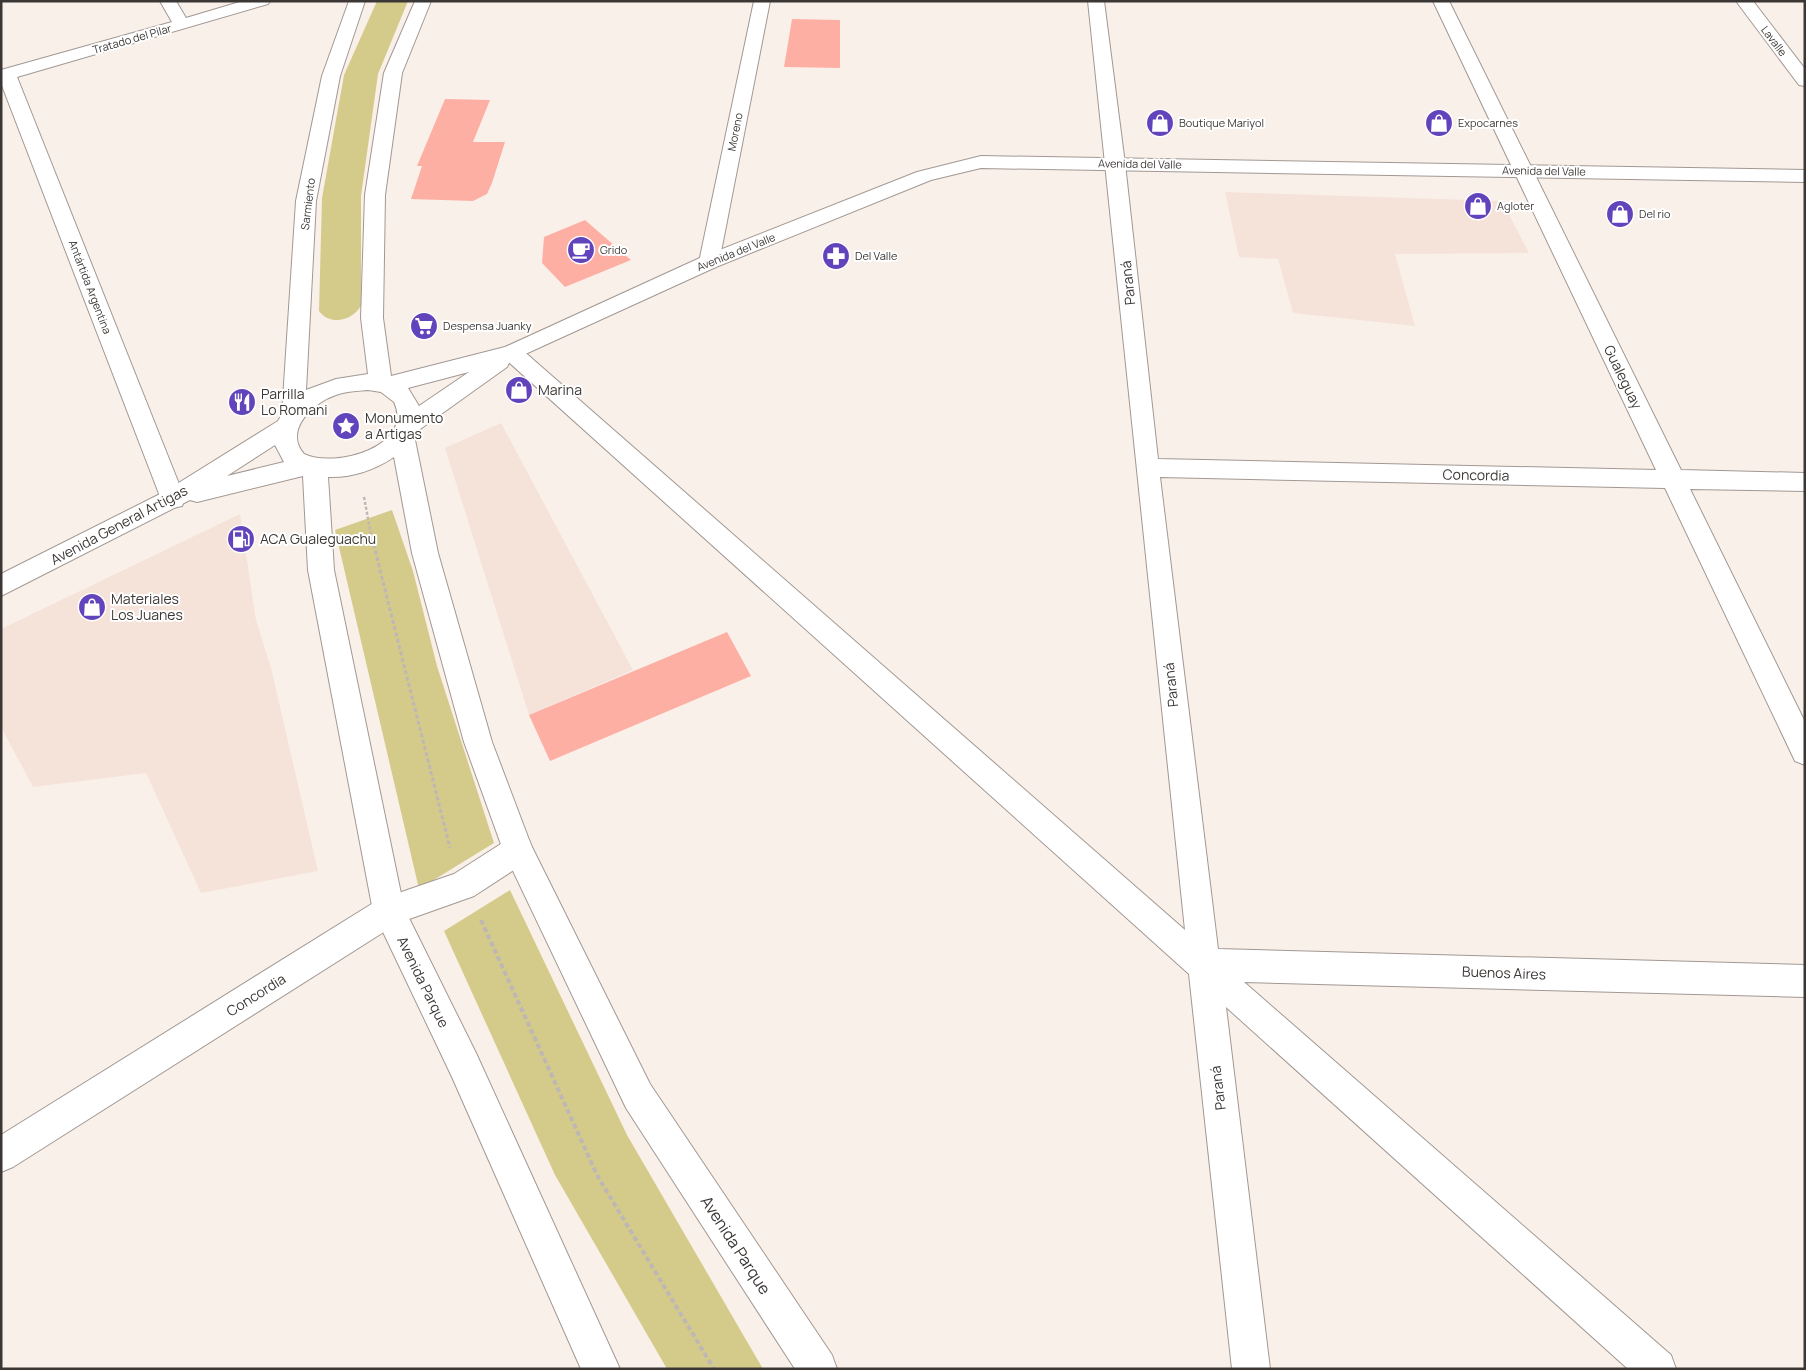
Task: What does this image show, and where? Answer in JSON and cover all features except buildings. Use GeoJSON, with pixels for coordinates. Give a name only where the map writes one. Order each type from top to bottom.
{"type":"FeatureCollection","features":[{"type":"Feature","properties":{"kind":"street"},"geometry":{"type":"LineString","coordinates":[[168,1],[182,24]]}},
{"type":"Feature","properties":{"kind":"street","name":"Tratado del Pilar"},"geometry":{"type":"LineString","coordinates":[[4,75],[262,1]]}},
{"type":"Feature","properties":{"kind":"street","name":"Sarmiento"},"geometry":{"type":"LineString","coordinates":[[289,420],[306,201],[331,76],[357,1]]}},
{"type":"Feature","properties":{"kind":"street"},"geometry":{"type":"LineString","coordinates":[[384,385],[372,318],[375,195],[394,73],[423,1]]}},
{"type":"Feature","properties":{"kind":"street","name":"Moreno"},"geometry":{"type":"LineString","coordinates":[[709,262],[762,1]]}},
{"type":"Feature","properties":{"kind":"street","name":"Paraná"},"geometry":{"type":"LineString","coordinates":[[1096,1],[1116,164],[1147,468],[1203,965],[1251,1369]]}},
{"type":"Feature","properties":{"kind":"street","name":"Gualeguay"},"geometry":{"type":"LineString","coordinates":[[1441,1],[1805,752]]}},
{"type":"Feature","properties":{"kind":"street","name":"Lavalle"},"geometry":{"type":"LineString","coordinates":[[1744,1],[1805,81]]}},
{"type":"Feature","properties":{"kind":"street","name":"Antártida Argentina"},"geometry":{"type":"LineString","coordinates":[[4,75],[173,499]]}},
{"type":"Feature","properties":{"kind":"street","name":"Avenida del Valle"},"geometry":{"type":"LineString","coordinates":[[512,353],[709,262],[924,176],[981,162],[1805,176]]}},
{"type":"Feature","properties":{"kind":"street"},"geometry":{"type":"LineString","coordinates":[[311,467],[289,452],[284,440],[289,420],[308,400],[327,389],[348,383],[384,385],[512,353]]}},
{"type":"Feature","properties":{"kind":"street"},"geometry":{"type":"LineString","coordinates":[[404,431],[512,353]]}},
{"type":"Feature","properties":{"kind":"street"},"geometry":{"type":"LineString","coordinates":[[512,353],[1657,1369]]}},
{"type":"Feature","properties":{"kind":"street"},"geometry":{"type":"LineString","coordinates":[[173,499],[311,467],[334,469],[354,466],[374,458],[391,448],[404,431],[409,420],[409,406],[401,394],[384,385]]}},
{"type":"Feature","properties":{"kind":"street","name":"Avenida General Artigas"},"geometry":{"type":"LineString","coordinates":[[1,586],[173,499],[289,420]]}},
{"type":"Feature","properties":{"kind":"street","name":"Avenida Parque"},"geometry":{"type":"LineString","coordinates":[[404,431],[425,553],[478,742],[518,850],[638,1096],[818,1369]]}},
{"type":"Feature","properties":{"kind":"street","name":"Avenida Parque"},"geometry":{"type":"LineString","coordinates":[[311,467],[321,570],[389,911],[464,1065],[601,1369]]}},
{"type":"Feature","properties":{"kind":"street","name":"Concordia"},"geometry":{"type":"LineString","coordinates":[[1147,468],[1805,482]]}},
{"type":"Feature","properties":{"kind":"street","name":"Concordia"},"geometry":{"type":"LineString","coordinates":[[1,1155],[389,911],[463,886],[518,850]]}},
{"type":"Feature","properties":{"kind":"street","name":"Buenos Aires"},"geometry":{"type":"LineString","coordinates":[[1203,965],[1805,981]]}},
{"type":"Feature","properties":{"kind":"path"},"geometry":{"type":"LineString","coordinates":[[367,519],[452,858]]}},
{"type":"Feature","properties":{"kind":"path"},"geometry":{"type":"LineString","coordinates":[[477,911],[598,1177],[714,1369]]}},
{"type":"Feature","properties":{"kind":"shaded area"},"geometry":{"type":"Polygon","coordinates":[[[377,1],[408,1],[378,74],[361,196],[361,306],[347,318],[335,320],[329,319],[319,311],[322,198],[344,75],[377,1]]]}},
{"type":"Feature","properties":{"kind":"shaded area"},"geometry":{"type":"Polygon","coordinates":[[[1225,192],[1502,201],[1529,253],[1395,254],[1415,326],[1293,313],[1278,259],[1239,257],[1225,192]]]}},
{"type":"Feature","properties":{"kind":"shaded area"},"geometry":{"type":"Polygon","coordinates":[[[501,423],[633,670],[529,715],[445,448],[501,423]]]}},
{"type":"Feature","properties":{"kind":"shaded area"},"geometry":{"type":"Polygon","coordinates":[[[392,510],[413,571],[437,666],[494,843],[419,889],[335,530],[392,510]]]}},
{"type":"Feature","properties":{"kind":"shaded area"},"geometry":{"type":"Polygon","coordinates":[[[240,514],[256,620],[271,668],[318,871],[201,893],[146,773],[33,787],[1,727],[1,629],[240,514]]]}},
{"type":"Feature","properties":{"kind":"shaded area"},"geometry":{"type":"Polygon","coordinates":[[[510,890],[627,1135],[763,1369],[667,1369],[555,1175],[444,931],[510,890]]]}},
{"type":"Feature","properties":{"kind":"place","name":"Boutique Mariyol"},"geometry":{"type":"Point","coordinates":[1160,123]}},
{"type":"Feature","properties":{"kind":"place","name":"Expocarnes"},"geometry":{"type":"Point","coordinates":[1439,123]}},
{"type":"Feature","properties":{"kind":"place","name":"Agloter"},"geometry":{"type":"Point","coordinates":[1478,206]}},
{"type":"Feature","properties":{"kind":"place","name":"Del rio"},"geometry":{"type":"Point","coordinates":[1620,214]}},
{"type":"Feature","properties":{"kind":"place","name":"Grido"},"geometry":{"type":"Point","coordinates":[581,250]}},
{"type":"Feature","properties":{"kind":"place","name":"Del Valle"},"geometry":{"type":"Point","coordinates":[836,256]}},
{"type":"Feature","properties":{"kind":"place","name":"Despensa Juanky"},"geometry":{"type":"Point","coordinates":[424,326]}},
{"type":"Feature","properties":{"kind":"place","name":"Marina"},"geometry":{"type":"Point","coordinates":[519,390]}},
{"type":"Feature","properties":{"kind":"place","name":"Parrilla Lo Romani"},"geometry":{"type":"Point","coordinates":[242,402]}},
{"type":"Feature","properties":{"kind":"place","name":"Monumento a Artigas"},"geometry":{"type":"Point","coordinates":[346,426]}},
{"type":"Feature","properties":{"kind":"place","name":"ACA Gualeguachu"},"geometry":{"type":"Point","coordinates":[241,539]}},
{"type":"Feature","properties":{"kind":"place","name":"Materiales Los Juanes"},"geometry":{"type":"Point","coordinates":[92,607]}}]}
